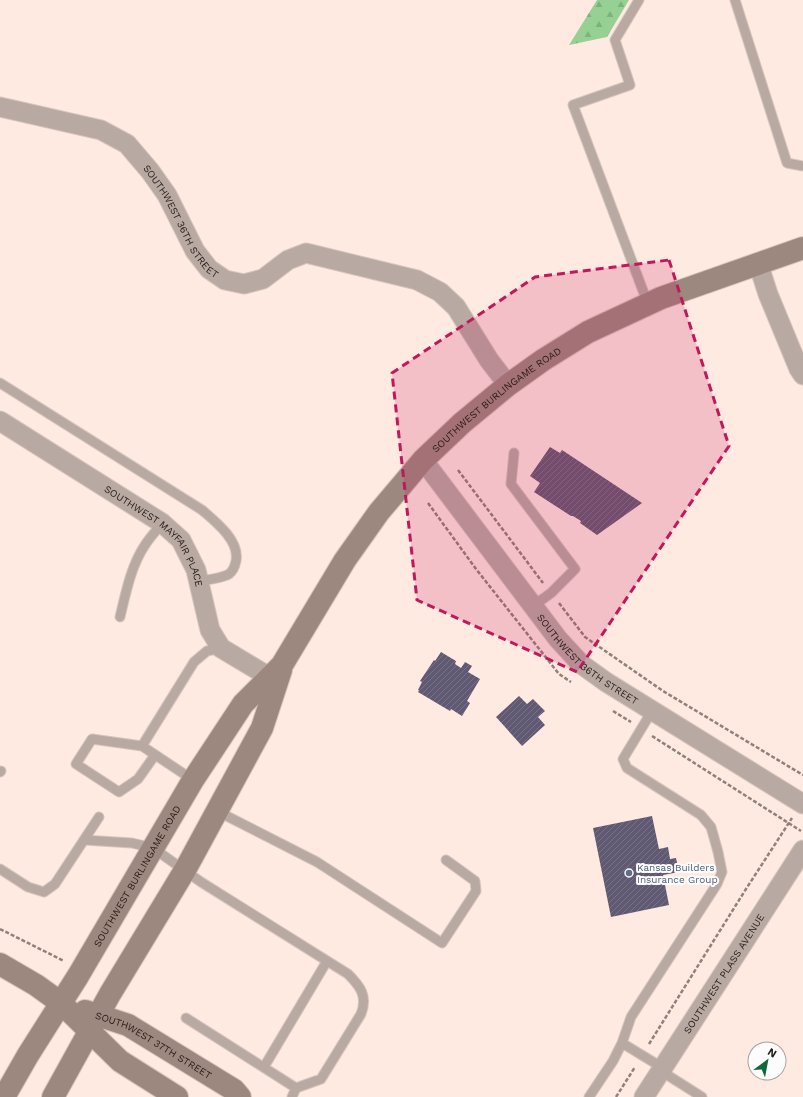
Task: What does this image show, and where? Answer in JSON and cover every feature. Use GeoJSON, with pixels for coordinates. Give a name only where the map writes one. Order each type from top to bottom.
{"type":"FeatureCollection","features":[{"type":"Feature","properties":{"kind":"main road","name":"SOUTHWEST BURLINGAME ROAD"},"geometry":{"type":"LineString","coordinates":[[4,1097],[28,1055],[78,976],[193,780],[243,704],[277,672],[345,560],[379,512],[422,460],[462,423],[508,385],[543,360],[588,332],[661,298],[803,248]]}},
{"type":"Feature","properties":{"kind":"main road","name":"SOUTHWEST BURLINGAME ROAD"},"geometry":{"type":"LineString","coordinates":[[53,1097],[94,1023],[184,870],[262,728],[277,672]]}},
{"type":"Feature","properties":{"kind":"main road","name":"SOUTHWEST 37TH STREET"},"geometry":{"type":"LineString","coordinates":[[0,964],[36,985],[61,1003],[94,1023],[120,1061],[177,1097]]}},
{"type":"Feature","properties":{"kind":"main road","name":"SOUTHWEST 37TH STREET"},"geometry":{"type":"LineString","coordinates":[[94,1023],[128,1025],[234,1090],[240,1097]]}},
{"type":"Feature","properties":{"kind":"street","name":"SOUTHWEST 36TH STREET"},"geometry":{"type":"LineString","coordinates":[[0,107],[101,130],[127,144],[150,171],[167,195],[195,251],[209,269],[225,280],[244,284],[263,279],[288,260],[306,253],[417,280],[440,292],[456,307],[489,360],[508,385]]}},
{"type":"Feature","properties":{"kind":"street"},"geometry":{"type":"LineString","coordinates":[[758,263],[768,294],[799,369],[803,375]]}},
{"type":"Feature","properties":{"kind":"street","name":"SOUTHWEST MAYFAIR PLACE"},"geometry":{"type":"LineString","coordinates":[[0,421],[162,523],[181,540],[196,570],[210,630],[221,648],[277,672]]}},
{"type":"Feature","properties":{"kind":"street","name":"SOUTHWEST 36TH STREET"},"geometry":{"type":"LineString","coordinates":[[422,460],[558,639],[581,664],[606,682],[802,804]]}},
{"type":"Feature","properties":{"kind":"street","name":"SOUTHWEST PLASS AVENUE"},"geometry":{"type":"LineString","coordinates":[[644,1097],[803,850]]}},
{"type":"Feature","properties":{"kind":"lane"},"geometry":{"type":"LineString","coordinates":[[639,0],[615,40],[630,85],[573,105],[648,304]]}},
{"type":"Feature","properties":{"kind":"lane"},"geometry":{"type":"LineString","coordinates":[[735,0],[787,163],[803,166]]}},
{"type":"Feature","properties":{"kind":"lane"},"geometry":{"type":"LineString","coordinates":[[0,383],[202,510],[216,521],[235,545],[237,556],[235,566],[229,574],[199,581]]}},
{"type":"Feature","properties":{"kind":"lane"},"geometry":{"type":"LineString","coordinates":[[514,454],[511,484],[575,569],[552,593],[533,606]]}},
{"type":"Feature","properties":{"kind":"lane"},"geometry":{"type":"LineString","coordinates":[[120,617],[127,584],[134,565],[145,546],[162,523]]}},
{"type":"Feature","properties":{"kind":"lane"},"geometry":{"type":"LineString","coordinates":[[142,746],[194,662],[207,651],[221,648]]}},
{"type":"Feature","properties":{"kind":"lane"},"geometry":{"type":"LineString","coordinates":[[588,1097],[613,1061],[622,1043],[631,1017],[717,884],[722,872],[711,827],[701,815],[627,768],[623,759],[652,711]]}},
{"type":"Feature","properties":{"kind":"lane"},"geometry":{"type":"LineString","coordinates":[[155,755],[138,780],[119,792],[76,764],[92,739],[142,746],[193,780]]}},
{"type":"Feature","properties":{"kind":"lane"},"geometry":{"type":"LineString","coordinates":[[217,811],[317,862],[442,943],[476,891],[475,880],[446,860]]}},
{"type":"Feature","properties":{"kind":"lane"},"geometry":{"type":"LineString","coordinates":[[0,869],[28,887],[44,892],[56,884],[98,817]]}},
{"type":"Feature","properties":{"kind":"lane"},"geometry":{"type":"LineString","coordinates":[[84,840],[132,843],[154,848],[201,882],[348,974],[359,986],[364,998],[364,1006],[361,1014],[321,1079],[296,1088],[292,1097]]}},
{"type":"Feature","properties":{"kind":"lane"},"geometry":{"type":"LineString","coordinates":[[264,1068],[327,961]]}},
{"type":"Feature","properties":{"kind":"lane"},"geometry":{"type":"LineString","coordinates":[[186,1018],[296,1088]]}},
{"type":"Feature","properties":{"kind":"lane"},"geometry":{"type":"LineString","coordinates":[[622,1043],[642,1055],[702,1097]]}},
{"type":"Feature","properties":{"kind":"path"},"geometry":{"type":"LineString","coordinates":[[458,470],[585,637],[663,691],[803,775]]}},
{"type":"Feature","properties":{"kind":"path"},"geometry":{"type":"LineString","coordinates":[[616,1097],[746,889],[802,804]]}},
{"type":"Feature","properties":{"kind":"path"},"geometry":{"type":"LineString","coordinates":[[0,929],[66,962]]}},
{"type":"Feature","properties":{"kind":"highlighted area"},"geometry":{"type":"Polygon","coordinates":[[[669,260],[729,446],[577,672],[417,600],[392,373],[535,277],[669,260]]]}},
{"type":"Feature","properties":{"kind":"green space"},"geometry":{"type":"Polygon","coordinates":[[[597,0],[629,0],[607,37],[569,45],[597,0]]]}},
{"type":"Feature","properties":{"kind":"building"},"geometry":{"type":"Polygon","coordinates":[[[550,447],[560,453],[562,450],[642,503],[597,535],[580,523],[581,521],[534,492],[540,483],[530,476],[550,447]]]}},
{"type":"Feature","properties":{"kind":"building"},"geometry":{"type":"Polygon","coordinates":[[[441,652],[456,661],[455,664],[461,668],[465,662],[472,666],[468,672],[480,679],[467,701],[470,703],[462,716],[451,709],[450,711],[418,692],[422,682],[420,681],[441,652]]]}},
{"type":"Feature","properties":{"kind":"building"},"geometry":{"type":"Polygon","coordinates":[[[519,696],[527,704],[533,699],[545,711],[538,717],[545,725],[522,746],[496,717],[519,696]]]}},
{"type":"Feature","properties":{"kind":"building"},"geometry":{"type":"Polygon","coordinates":[[[652,816],[659,849],[668,847],[670,859],[676,858],[679,872],[663,875],[669,905],[611,917],[593,828],[652,816]]]}},
{"type":"Feature","properties":{"kind":"place","name":"Kansas Builders Insurance Group"},"geometry":{"type":"Point","coordinates":[629,873]}}]}
